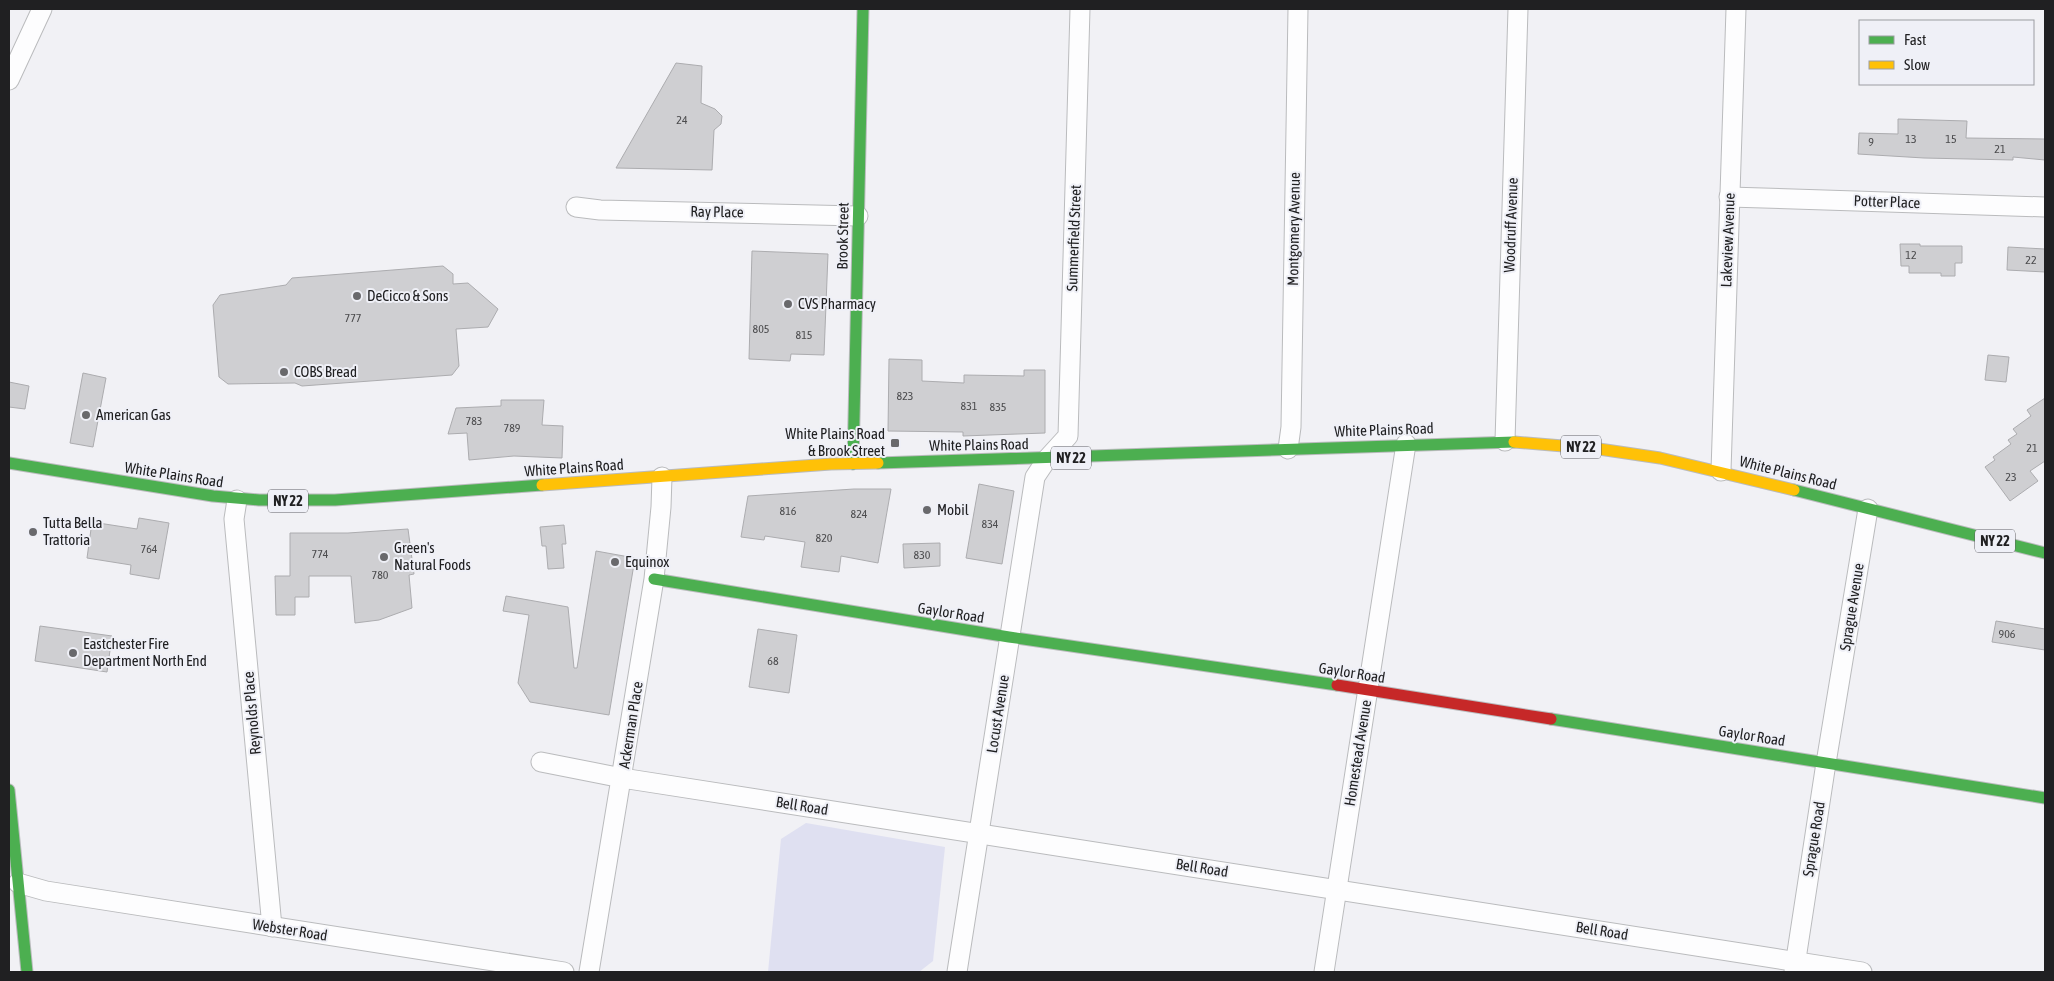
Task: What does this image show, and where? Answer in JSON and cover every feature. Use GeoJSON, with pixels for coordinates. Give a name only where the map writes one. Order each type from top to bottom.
{"type":"FeatureCollection","features":[{"type":"Feature","properties":{"kind":"main road","name":"Brook Street"},"geometry":{"type":"LineString","coordinates":[[853,464],[864,9]]}},
{"type":"Feature","properties":{"kind":"main road","name":"White Plains Road"},"geometry":{"type":"LineString","coordinates":[[9,463],[237,500],[335,500],[754,469],[853,464],[1505,441],[1599,449],[1660,458],[1721,471],[2045,553]]}},
{"type":"Feature","properties":{"kind":"main road","name":"Gaylor Road"},"geometry":{"type":"LineString","coordinates":[[654,579],[1010,637],[1368,690],[2045,798]]}},
{"type":"Feature","properties":{"kind":"main road"},"geometry":{"type":"LineString","coordinates":[[9,790],[18,883],[23,913],[27,972]]}},
{"type":"Feature","properties":{"kind":"street"},"geometry":{"type":"LineString","coordinates":[[9,80],[42,9]]}},
{"type":"Feature","properties":{"kind":"street","name":"Summerfield Street"},"geometry":{"type":"LineString","coordinates":[[1046,458],[1068,436],[1080,9]]}},
{"type":"Feature","properties":{"kind":"street","name":"Montgomery Avenue"},"geometry":{"type":"LineString","coordinates":[[1288,449],[1298,9]]}},
{"type":"Feature","properties":{"kind":"street","name":"Woodruff Avenue"},"geometry":{"type":"LineString","coordinates":[[1505,441],[1518,9]]}},
{"type":"Feature","properties":{"kind":"street","name":"Lakeview Avenue"},"geometry":{"type":"LineString","coordinates":[[1721,471],[1736,9]]}},
{"type":"Feature","properties":{"kind":"street","name":"Potter Place"},"geometry":{"type":"LineString","coordinates":[[1729,197],[2045,207]]}},
{"type":"Feature","properties":{"kind":"street","name":"Ray Place"},"geometry":{"type":"LineString","coordinates":[[576,207],[600,210],[858,216]]}},
{"type":"Feature","properties":{"kind":"street","name":"Homestead Avenue"},"geometry":{"type":"LineString","coordinates":[[1324,972],[1406,444]]}},
{"type":"Feature","properties":{"kind":"street","name":"Locust Avenue"},"geometry":{"type":"LineString","coordinates":[[957,972],[1035,477],[1046,458]]}},
{"type":"Feature","properties":{"kind":"street","name":"Ackerman Place"},"geometry":{"type":"LineString","coordinates":[[590,972],[654,579],[662,477]]}},
{"type":"Feature","properties":{"kind":"street","name":"Reynolds Place"},"geometry":{"type":"LineString","coordinates":[[237,500],[234,519],[272,927]]}},
{"type":"Feature","properties":{"kind":"street","name":"Sprague Avenue"},"geometry":{"type":"LineString","coordinates":[[1836,705],[1868,509]]}},
{"type":"Feature","properties":{"kind":"street","name":"Sprague Road"},"geometry":{"type":"LineString","coordinates":[[1795,967],[1836,705]]}},
{"type":"Feature","properties":{"kind":"street","name":"Bell Road"},"geometry":{"type":"LineString","coordinates":[[541,762],[622,778],[1337,890],[1795,967],[1862,972]]}},
{"type":"Feature","properties":{"kind":"street","name":"Webster Road"},"geometry":{"type":"LineString","coordinates":[[18,883],[46,891],[564,972]]}},
{"type":"Feature","properties":{"kind":"shaded area"},"geometry":{"type":"Polygon","coordinates":[[[806,823],[945,847],[933,961],[919,972],[768,972],[781,839],[806,823]]]}},
{"type":"Feature","properties":{"kind":"building"},"geometry":{"type":"Polygon","coordinates":[[[676,63],[702,66],[701,103],[715,109],[722,116],[721,124],[714,130],[712,170],[616,168],[676,63]]]}},
{"type":"Feature","properties":{"kind":"building"},"geometry":{"type":"Polygon","coordinates":[[[1898,119],[1967,121],[1966,138],[2045,139],[2045,160],[2013,157],[2013,160],[1858,154],[1859,133],[1898,134],[1898,119]]]}},
{"type":"Feature","properties":{"kind":"building"},"geometry":{"type":"Polygon","coordinates":[[[1900,244],[1962,246],[1962,263],[1955,263],[1955,276],[1941,276],[1941,273],[1909,273],[1909,266],[1901,266],[1900,244]]]}},
{"type":"Feature","properties":{"kind":"building"},"geometry":{"type":"Polygon","coordinates":[[[2008,247],[2045,249],[2045,272],[2007,270],[2008,247]]]}},
{"type":"Feature","properties":{"kind":"building","name":"CVS Pharmacy"},"geometry":{"type":"Polygon","coordinates":[[[752,251],[828,254],[824,355],[791,354],[790,361],[749,359],[752,251]]]}},
{"type":"Feature","properties":{"kind":"building"},"geometry":{"type":"Polygon","coordinates":[[[443,266],[453,274],[453,284],[468,283],[498,309],[488,327],[456,329],[459,366],[452,375],[302,386],[295,383],[228,384],[219,377],[213,305],[220,295],[286,285],[292,278],[443,266]]]}},
{"type":"Feature","properties":{"kind":"building"},"geometry":{"type":"Polygon","coordinates":[[[1988,355],[2009,357],[2006,382],[1985,380],[1988,355]]]}},
{"type":"Feature","properties":{"kind":"building"},"geometry":{"type":"Polygon","coordinates":[[[889,359],[922,360],[922,381],[964,383],[964,375],[1024,376],[1024,370],[1045,370],[1045,433],[963,436],[963,432],[888,431],[889,359]]]}},
{"type":"Feature","properties":{"kind":"building"},"geometry":{"type":"Polygon","coordinates":[[[83,373],[106,378],[93,447],[70,443],[83,373]]]}},
{"type":"Feature","properties":{"kind":"building"},"geometry":{"type":"Polygon","coordinates":[[[9,382],[29,386],[25,409],[9,407],[9,382]]]}},
{"type":"Feature","properties":{"kind":"building"},"geometry":{"type":"Polygon","coordinates":[[[2045,398],[2045,461],[2030,471],[2038,481],[2010,501],[1985,467],[1995,460],[1993,457],[2011,444],[2008,440],[2017,434],[2013,429],[2031,416],[2027,410],[2045,398]]]}},
{"type":"Feature","properties":{"kind":"building"},"geometry":{"type":"Polygon","coordinates":[[[501,400],[544,400],[542,425],[563,426],[562,458],[514,456],[469,460],[467,433],[448,434],[456,408],[501,406],[501,400]]]}},
{"type":"Feature","properties":{"kind":"building"},"geometry":{"type":"Polygon","coordinates":[[[979,484],[1014,491],[1002,564],[966,558],[979,484]]]}},
{"type":"Feature","properties":{"kind":"building"},"geometry":{"type":"Polygon","coordinates":[[[854,489],[891,489],[878,563],[841,556],[839,572],[801,567],[805,542],[765,536],[764,540],[741,537],[748,496],[854,489]]]}},
{"type":"Feature","properties":{"kind":"building"},"geometry":{"type":"Polygon","coordinates":[[[139,518],[169,523],[159,579],[130,574],[131,565],[87,558],[92,522],[137,529],[139,518]]]}},
{"type":"Feature","properties":{"kind":"building"},"geometry":{"type":"Polygon","coordinates":[[[564,525],[566,544],[562,544],[564,568],[548,569],[546,546],[542,546],[540,527],[564,525]]]}},
{"type":"Feature","properties":{"kind":"building"},"geometry":{"type":"Polygon","coordinates":[[[408,529],[414,574],[409,575],[412,608],[379,620],[355,623],[351,576],[309,576],[309,597],[295,597],[295,615],[276,615],[275,576],[290,576],[290,533],[348,533],[408,529]]]}},
{"type":"Feature","properties":{"kind":"building"},"geometry":{"type":"Polygon","coordinates":[[[940,543],[940,566],[904,568],[903,544],[940,543]]]}},
{"type":"Feature","properties":{"kind":"building"},"geometry":{"type":"Polygon","coordinates":[[[596,551],[635,558],[609,715],[530,702],[518,683],[529,615],[503,611],[506,596],[568,607],[574,668],[577,668],[596,551]]]}},
{"type":"Feature","properties":{"kind":"building"},"geometry":{"type":"Polygon","coordinates":[[[1996,621],[2045,629],[2045,650],[1992,642],[1996,621]]]}},
{"type":"Feature","properties":{"kind":"building","name":"Eastchester Fire Department North End"},"geometry":{"type":"Polygon","coordinates":[[[40,626],[112,636],[107,672],[35,661],[40,626]]]}},
{"type":"Feature","properties":{"kind":"building"},"geometry":{"type":"Polygon","coordinates":[[[758,629],[797,635],[789,693],[749,687],[758,629]]]}},
{"type":"Feature","properties":{"kind":"traffic: fast"},"geometry":{"type":"LineString","coordinates":[[853,464],[863,9]]}},
{"type":"Feature","properties":{"kind":"traffic: fast"},"geometry":{"type":"LineString","coordinates":[[878,463],[1514,442]]}},
{"type":"Feature","properties":{"kind":"traffic: fast"},"geometry":{"type":"LineString","coordinates":[[9,463],[213,496],[259,500],[335,500],[542,485]]}},
{"type":"Feature","properties":{"kind":"traffic: fast"},"geometry":{"type":"LineString","coordinates":[[1794,490],[2045,553]]}},
{"type":"Feature","properties":{"kind":"traffic: fast"},"geometry":{"type":"LineString","coordinates":[[654,579],[1009,637],[1337,685]]}},
{"type":"Feature","properties":{"kind":"traffic: fast"},"geometry":{"type":"LineString","coordinates":[[1551,719],[2045,798]]}},
{"type":"Feature","properties":{"kind":"traffic: fast"},"geometry":{"type":"LineString","coordinates":[[9,790],[27,972]]}},
{"type":"Feature","properties":{"kind":"traffic: slow"},"geometry":{"type":"LineString","coordinates":[[1514,442],[1599,449],[1660,458],[1794,490]]}},
{"type":"Feature","properties":{"kind":"traffic: slow"},"geometry":{"type":"LineString","coordinates":[[542,485],[831,464],[878,463]]}},
{"type":"Feature","properties":{"kind":"traffic: jam"},"geometry":{"type":"LineString","coordinates":[[1337,685],[1551,719]]}},
{"type":"Feature","properties":{"kind":"place","name":"DeCicco & Sons"},"geometry":{"type":"Point","coordinates":[357,296]}},
{"type":"Feature","properties":{"kind":"place","name":"CVS Pharmacy"},"geometry":{"type":"Point","coordinates":[788,304]}},
{"type":"Feature","properties":{"kind":"place","name":"COBS Bread"},"geometry":{"type":"Point","coordinates":[284,372]}},
{"type":"Feature","properties":{"kind":"place","name":"American Gas"},"geometry":{"type":"Point","coordinates":[86,415]}},
{"type":"Feature","properties":{"kind":"place","name":"White Plains Road & Brook Street"},"geometry":{"type":"Point","coordinates":[895,443]}},
{"type":"Feature","properties":{"kind":"place","name":"Mobil"},"geometry":{"type":"Point","coordinates":[927,510]}},
{"type":"Feature","properties":{"kind":"place","name":"Tutta Bella Trattoria"},"geometry":{"type":"Point","coordinates":[33,532]}},
{"type":"Feature","properties":{"kind":"place","name":"Green's Natural Foods"},"geometry":{"type":"Point","coordinates":[384,557]}},
{"type":"Feature","properties":{"kind":"place","name":"Equinox"},"geometry":{"type":"Point","coordinates":[615,562]}},
{"type":"Feature","properties":{"kind":"place","name":"Eastchester Fire Department North End"},"geometry":{"type":"Point","coordinates":[73,653]}}]}
